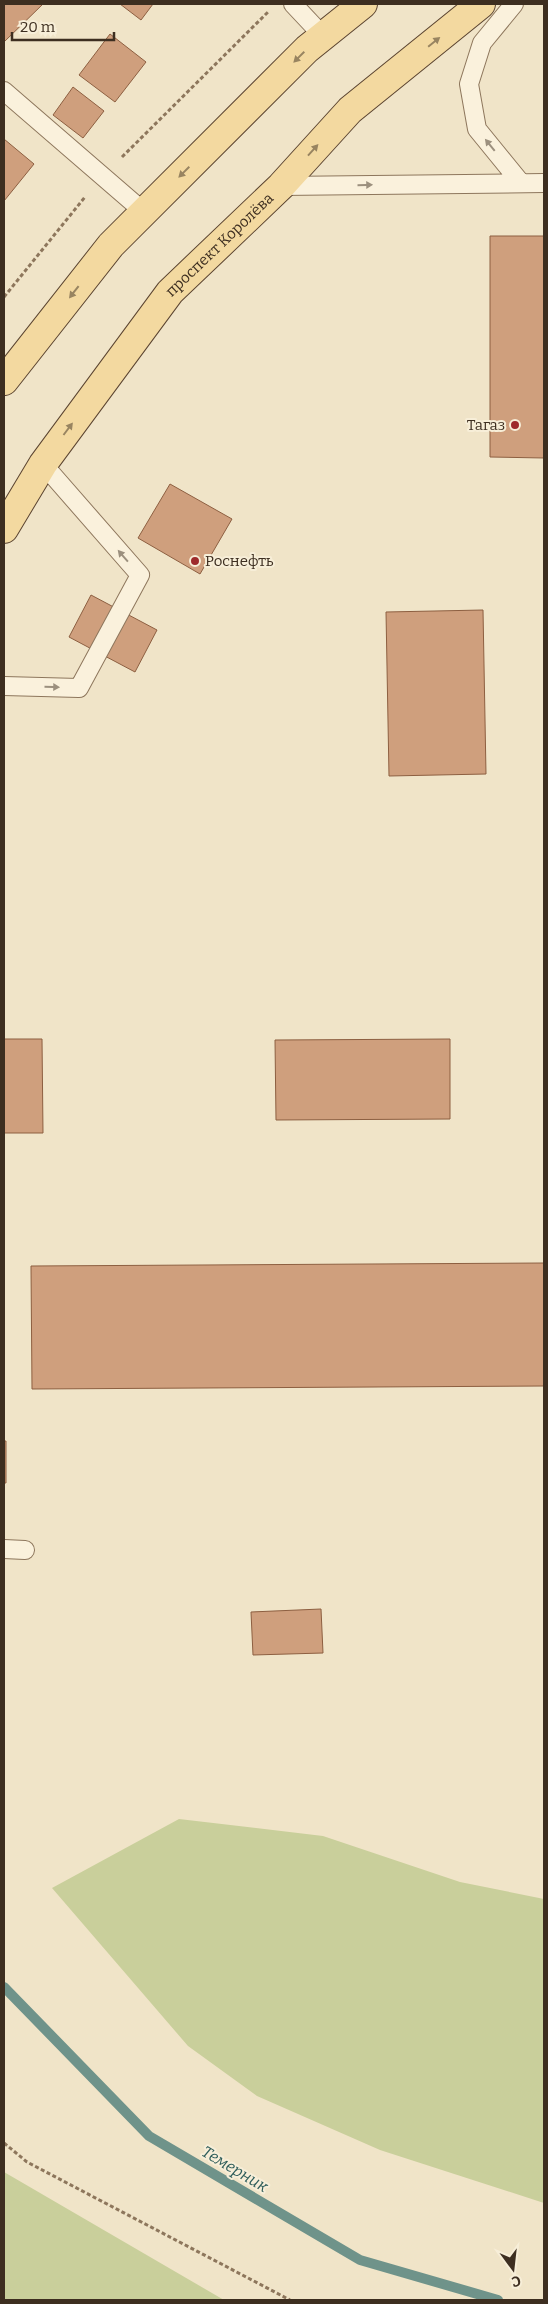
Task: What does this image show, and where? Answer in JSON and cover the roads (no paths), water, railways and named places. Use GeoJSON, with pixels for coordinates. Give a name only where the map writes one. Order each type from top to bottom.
{"type":"FeatureCollection","features":[{"type":"Feature","properties":{"kind":"main road"},"geometry":{"type":"LineString","coordinates":[[4,381],[112,245],[300,55],[363,4]]}},
{"type":"Feature","properties":{"kind":"main road","name":"проспект Королёва"},"geometry":{"type":"LineString","coordinates":[[4,529],[43,464],[170,292],[281,186],[350,110],[481,4]]}},
{"type":"Feature","properties":{"kind":"lane"},"geometry":{"type":"LineString","coordinates":[[293,4],[323,36]]}},
{"type":"Feature","properties":{"kind":"lane"},"geometry":{"type":"LineString","coordinates":[[514,4],[482,43],[469,84],[477,129],[521,183]]}},
{"type":"Feature","properties":{"kind":"lane"},"geometry":{"type":"LineString","coordinates":[[4,91],[144,212]]}},
{"type":"Feature","properties":{"kind":"lane"},"geometry":{"type":"LineString","coordinates":[[281,186],[544,183]]}},
{"type":"Feature","properties":{"kind":"lane"},"geometry":{"type":"LineString","coordinates":[[4,686],[79,688],[140,575],[43,464]]}},
{"type":"Feature","properties":{"kind":"lane"},"geometry":{"type":"LineString","coordinates":[[4,1549],[25,1550]]}},
{"type":"Feature","properties":{"kind":"waterway","name":"Темерник"},"geometry":{"type":"LineString","coordinates":[[4,1987],[149,2136],[360,2260],[498,2300]]}},
{"type":"Feature","properties":{"kind":"place","name":"Тагаз"},"geometry":{"type":"Point","coordinates":[515,425]}},
{"type":"Feature","properties":{"kind":"place","name":"Роснефть"},"geometry":{"type":"Point","coordinates":[195,561]}}]}
